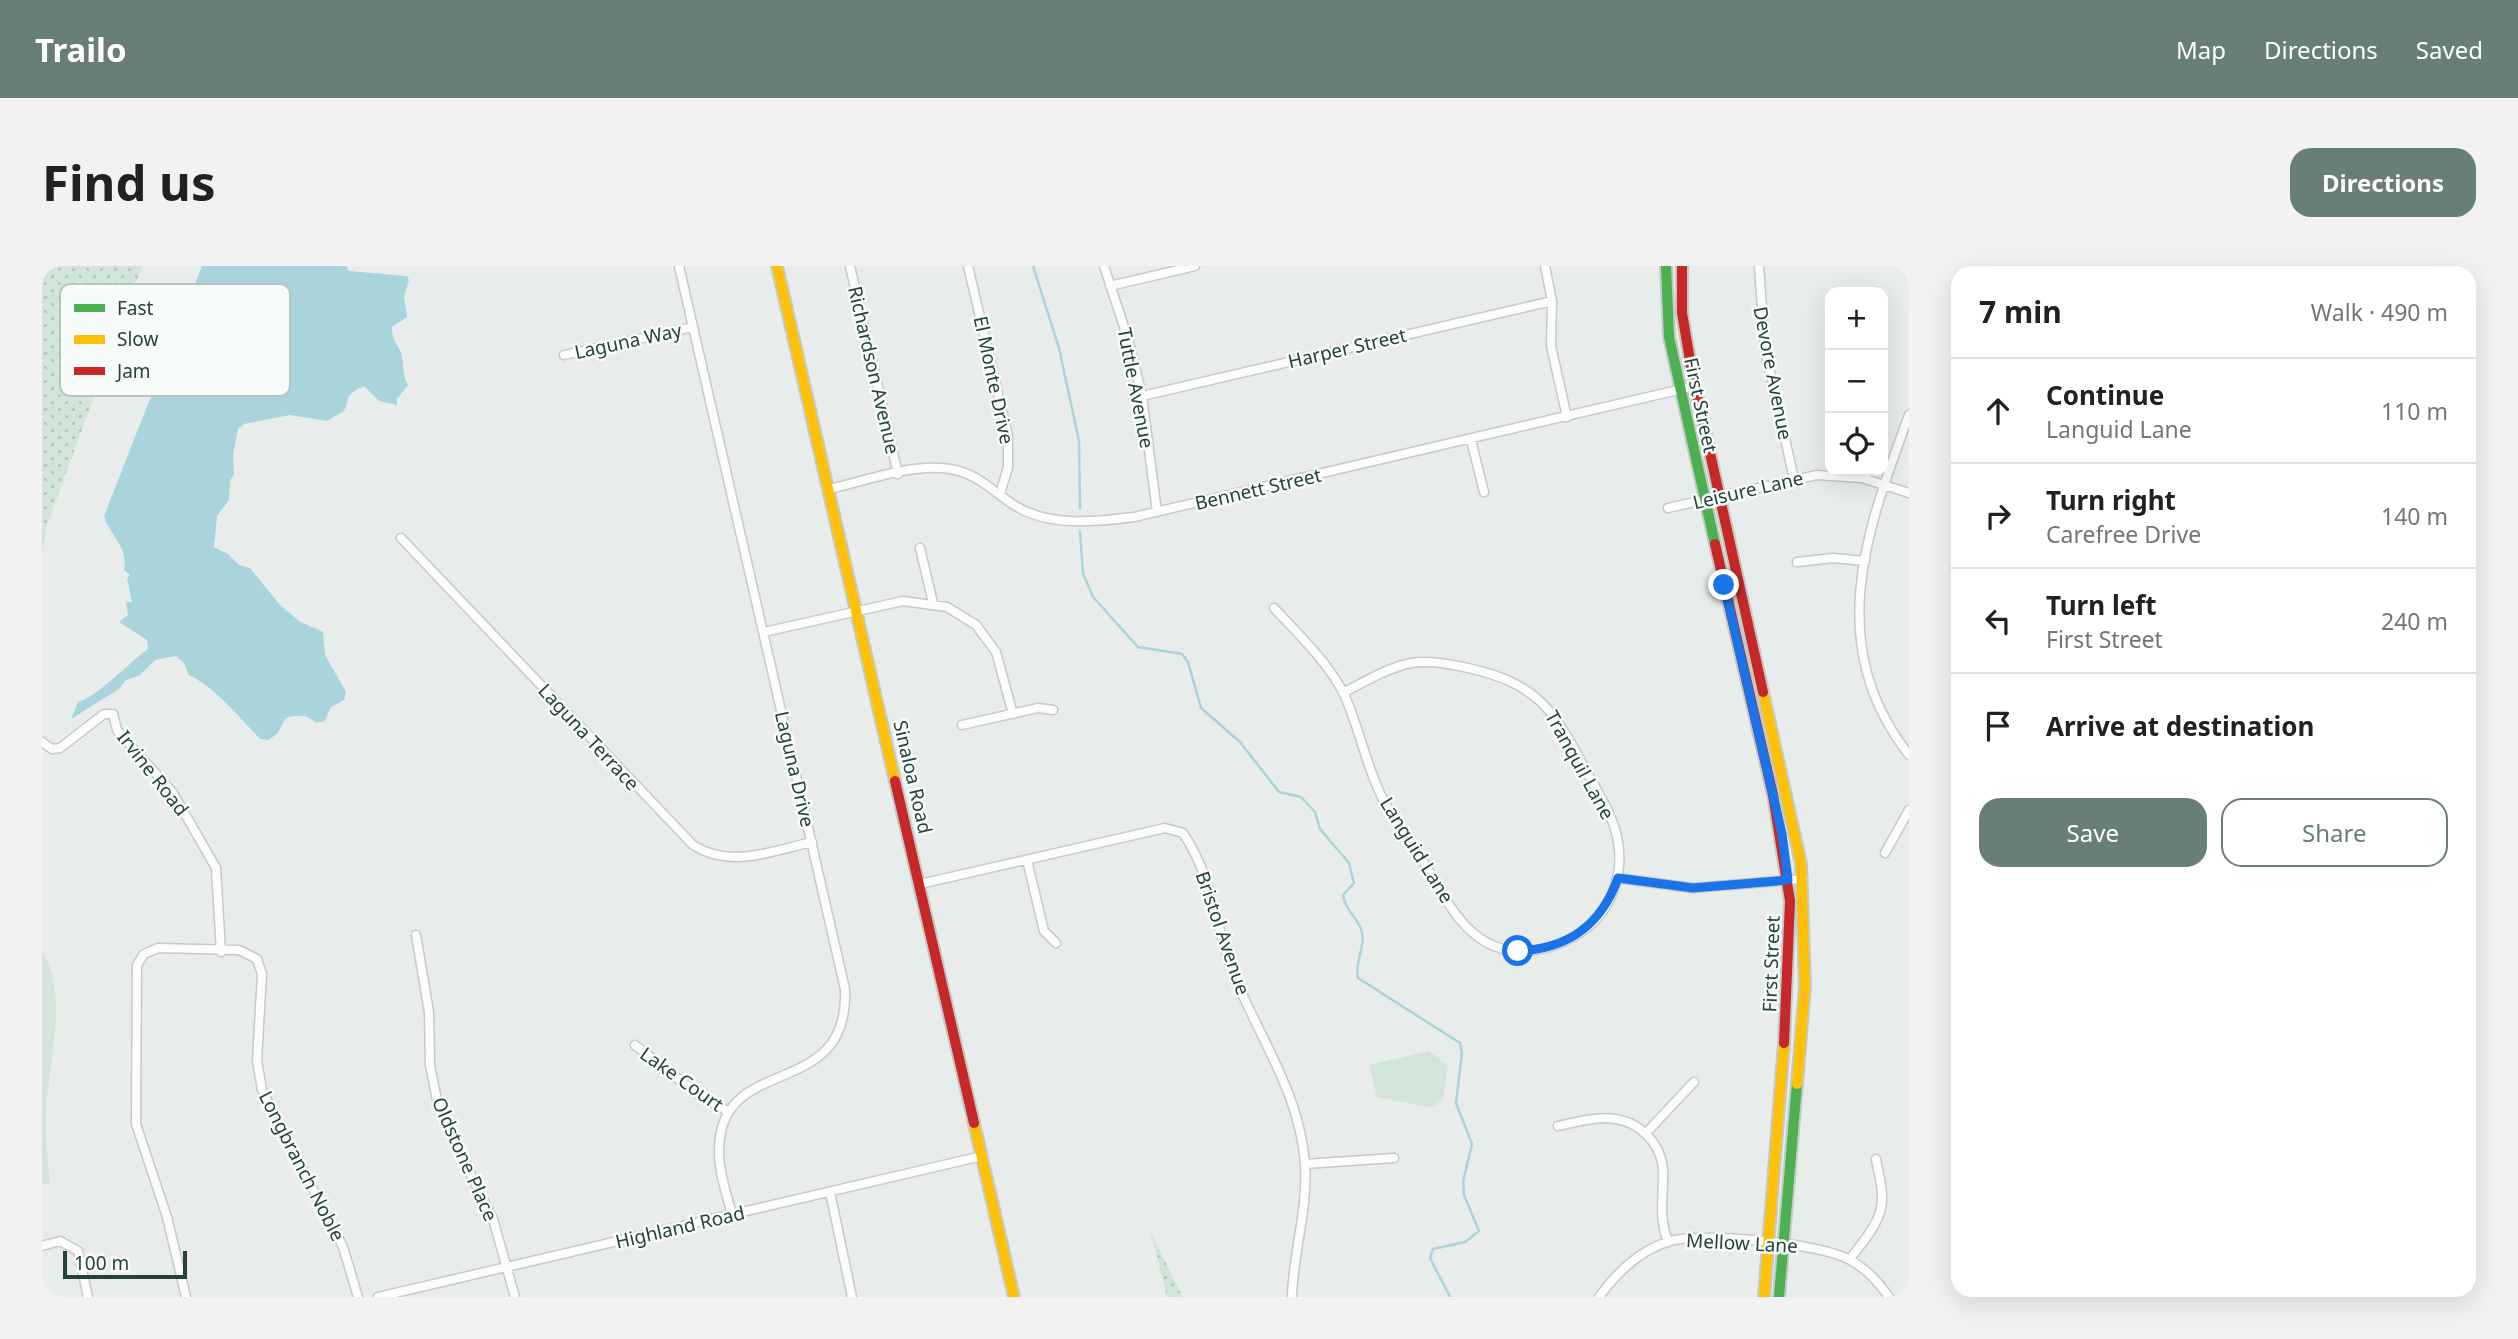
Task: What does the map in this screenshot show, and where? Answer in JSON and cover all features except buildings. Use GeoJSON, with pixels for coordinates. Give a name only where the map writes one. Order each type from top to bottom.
{"type":"FeatureCollection","features":[{"type":"Feature","properties":{"kind":"main road","name":"Sinaloa Road"},"geometry":{"type":"LineString","coordinates":[[777,266],[1014,1297]]}},
{"type":"Feature","properties":{"kind":"main road","name":"First Street"},"geometry":{"type":"LineString","coordinates":[[1666,266],[1669,337],[1679,390],[1773,795],[1788,880],[1790,960],[1763,1297]]}},
{"type":"Feature","properties":{"kind":"main road","name":"First Street"},"geometry":{"type":"LineString","coordinates":[[1682,266],[1682,313],[1695,386],[1792,812],[1802,879],[1805,986],[1779,1297]]}},
{"type":"Feature","properties":{"kind":"street","name":"Laguna Drive"},"geometry":{"type":"LineString","coordinates":[[679,266],[845,989],[842,1024],[832,1044],[817,1060],[798,1071],[757,1084],[741,1096],[730,1112],[721,1132],[719,1151],[732,1215]]}},
{"type":"Feature","properties":{"kind":"street","name":"Richardson Avenue"},"geometry":{"type":"LineString","coordinates":[[850,266],[898,474]]}},
{"type":"Feature","properties":{"kind":"street","name":"El Monte Drive"},"geometry":{"type":"LineString","coordinates":[[968,266],[1008,436],[1008,467],[1000,494]]}},
{"type":"Feature","properties":{"kind":"street","name":"Tuttle Avenue"},"geometry":{"type":"LineString","coordinates":[[1104,266],[1129,342],[1142,396],[1157,512]]}},
{"type":"Feature","properties":{"kind":"street"},"geometry":{"type":"LineString","coordinates":[[1110,286],[1195,266]]}},
{"type":"Feature","properties":{"kind":"street"},"geometry":{"type":"LineString","coordinates":[[1545,266],[1552,300],[1551,346],[1567,417]]}},
{"type":"Feature","properties":{"kind":"street","name":"Devore Avenue"},"geometry":{"type":"LineString","coordinates":[[1759,266],[1765,350],[1794,479]]}},
{"type":"Feature","properties":{"kind":"street","name":"Harper Street"},"geometry":{"type":"LineString","coordinates":[[1142,396],[1552,300]]}},
{"type":"Feature","properties":{"kind":"street","name":"Laguna Way"},"geometry":{"type":"LineString","coordinates":[[564,355],[693,327]]}},
{"type":"Feature","properties":{"kind":"street","name":"Bennett Street"},"geometry":{"type":"LineString","coordinates":[[829,489],[926,468],[952,469],[977,478],[1025,512],[1055,520],[1114,520],[1471,440],[1695,386]]}},
{"type":"Feature","properties":{"kind":"street"},"geometry":{"type":"LineString","coordinates":[[1909,415],[1872,518],[1859,626],[1862,655],[1880,711],[1909,754]]}},
{"type":"Feature","properties":{"kind":"street"},"geometry":{"type":"LineString","coordinates":[[1471,440],[1483,492]]}},
{"type":"Feature","properties":{"kind":"street","name":"Leisure Lane"},"geometry":{"type":"LineString","coordinates":[[1668,508],[1794,479],[1839,475],[1884,484],[1909,493]]}},
{"type":"Feature","properties":{"kind":"street","name":"Laguna Terrace"},"geometry":{"type":"LineString","coordinates":[[401,538],[693,845],[712,855],[735,858],[812,842]]}},
{"type":"Feature","properties":{"kind":"street"},"geometry":{"type":"LineString","coordinates":[[920,548],[933,603]]}},
{"type":"Feature","properties":{"kind":"street"},"geometry":{"type":"LineString","coordinates":[[1797,562],[1833,558],[1865,561]]}},
{"type":"Feature","properties":{"kind":"street"},"geometry":{"type":"LineString","coordinates":[[764,632],[903,601],[933,603],[963,616],[988,639],[1001,664],[1013,714]]}},
{"type":"Feature","properties":{"kind":"street","name":"Languid Lane"},"geometry":{"type":"LineString","coordinates":[[1274,608],[1320,658],[1343,693],[1385,803],[1460,919],[1480,939],[1498,947],[1518,951],[1541,950],[1562,944],[1583,932],[1598,917],[1618,878]]}},
{"type":"Feature","properties":{"kind":"street","name":"Tranquil Lane"},"geometry":{"type":"LineString","coordinates":[[1343,693],[1394,668],[1427,662],[1497,674],[1529,689],[1560,722],[1611,816],[1619,846],[1618,878]]}},
{"type":"Feature","properties":{"kind":"street"},"geometry":{"type":"LineString","coordinates":[[962,725],[1038,708],[1053,710]]}},
{"type":"Feature","properties":{"kind":"street","name":"Irvine Road"},"geometry":{"type":"LineString","coordinates":[[42,742],[52,749],[60,748],[104,714],[113,714],[117,730],[173,793],[216,868],[221,952]]}},
{"type":"Feature","properties":{"kind":"street"},"geometry":{"type":"LineString","coordinates":[[1885,853],[1909,810]]}},
{"type":"Feature","properties":{"kind":"street","name":"Bristol Avenue"},"geometry":{"type":"LineString","coordinates":[[920,884],[1165,828],[1183,833],[1212,895],[1223,942],[1237,977],[1285,1083],[1301,1137],[1305,1164],[1305,1201],[1292,1297]]}},
{"type":"Feature","properties":{"kind":"street"},"geometry":{"type":"LineString","coordinates":[[1027,860],[1044,931],[1056,943]]}},
{"type":"Feature","properties":{"kind":"street"},"geometry":{"type":"LineString","coordinates":[[1618,878],[1693,888],[1802,879]]}},
{"type":"Feature","properties":{"kind":"street","name":"Oldstone Place"},"geometry":{"type":"LineString","coordinates":[[416,936],[429,1012],[430,1065],[437,1100],[448,1129],[493,1219],[515,1297]]}},
{"type":"Feature","properties":{"kind":"street","name":"Longbranch Noble"},"geometry":{"type":"LineString","coordinates":[[186,1297],[167,1217],[136,1124],[137,971],[140,958],[155,948],[246,951],[257,959],[261,966],[257,1060],[262,1090],[340,1240],[358,1297]]}},
{"type":"Feature","properties":{"kind":"street","name":"Lake Court"},"geometry":{"type":"LineString","coordinates":[[635,1045],[699,1095],[730,1112]]}},
{"type":"Feature","properties":{"kind":"street"},"geometry":{"type":"LineString","coordinates":[[1646,1133],[1694,1082]]}},
{"type":"Feature","properties":{"kind":"street"},"geometry":{"type":"LineString","coordinates":[[1558,1126],[1609,1116],[1629,1121],[1646,1133],[1657,1147],[1663,1164],[1660,1212],[1668,1242]]}},
{"type":"Feature","properties":{"kind":"street","name":"Highland Road"},"geometry":{"type":"LineString","coordinates":[[378,1297],[982,1156]]}},
{"type":"Feature","properties":{"kind":"street"},"geometry":{"type":"LineString","coordinates":[[1305,1164],[1394,1158]]}},
{"type":"Feature","properties":{"kind":"street"},"geometry":{"type":"LineString","coordinates":[[1850,1259],[1871,1231],[1880,1210],[1882,1197],[1876,1159]]}},
{"type":"Feature","properties":{"kind":"street"},"geometry":{"type":"LineString","coordinates":[[830,1192],[852,1297]]}},
{"type":"Feature","properties":{"kind":"street","name":"Mellow Lane"},"geometry":{"type":"LineString","coordinates":[[1599,1297],[1629,1264],[1668,1242],[1699,1238],[1822,1249],[1850,1259],[1872,1276],[1889,1297]]}},
{"type":"Feature","properties":{"kind":"street"},"geometry":{"type":"LineString","coordinates":[[42,1246],[60,1241],[78,1251],[88,1297]]}},
{"type":"Feature","properties":{"kind":"green space"},"geometry":{"type":"Polygon","coordinates":[[[42,266],[142,266],[135,284],[60,284],[60,396],[94,396],[46,528],[42,556],[42,266]]]}},
{"type":"Feature","properties":{"kind":"green space"},"geometry":{"type":"Polygon","coordinates":[[[42,952],[55,988],[56,1008],[46,1112],[50,1183],[42,1184],[42,952]]]}},
{"type":"Feature","properties":{"kind":"green space"},"geometry":{"type":"Polygon","coordinates":[[[1429,1051],[1448,1066],[1443,1099],[1432,1108],[1377,1097],[1369,1065],[1429,1051]]]}},
{"type":"Feature","properties":{"kind":"green space"},"geometry":{"type":"Polygon","coordinates":[[[1151,1233],[1183,1297],[1167,1297],[1151,1233]]]}},
{"type":"Feature","properties":{"kind":"water"},"geometry":{"type":"Polygon","coordinates":[[[202,266],[346,266],[349,271],[407,276],[409,280],[404,296],[407,317],[392,327],[408,385],[397,399],[397,405],[379,401],[364,386],[350,395],[344,411],[327,421],[290,415],[244,424],[238,429],[229,500],[217,516],[214,547],[228,554],[239,565],[250,568],[280,605],[299,621],[323,632],[325,655],[346,692],[344,700],[331,707],[325,721],[316,723],[302,716],[286,718],[277,734],[268,740],[260,739],[218,696],[189,675],[184,663],[176,656],[155,660],[140,675],[126,680],[119,689],[71,719],[78,702],[104,687],[148,649],[147,640],[119,622],[128,615],[126,602],[132,602],[127,578],[130,575],[124,570],[124,554],[104,516],[151,396],[290,396],[290,284],[195,284],[202,266]]]}},
{"type":"Feature","properties":{"kind":"waterway"},"geometry":{"type":"LineString","coordinates":[[1033,266],[1059,348],[1079,441],[1080,508]]}},
{"type":"Feature","properties":{"kind":"waterway"},"geometry":{"type":"LineString","coordinates":[[1080,532],[1083,573],[1093,597],[1138,647],[1182,654],[1188,662],[1201,708],[1240,742],[1279,792],[1301,797],[1315,812],[1320,829],[1349,863],[1354,883],[1343,895],[1361,929],[1358,978],[1460,1043],[1462,1053],[1456,1103],[1472,1144],[1463,1182],[1464,1195],[1479,1231],[1465,1242],[1433,1249],[1430,1258],[1450,1297]]}},
{"type":"Feature","properties":{"kind":"traffic: fast"},"geometry":{"type":"LineString","coordinates":[[1666,266],[1669,337],[1715,544]]}},
{"type":"Feature","properties":{"kind":"traffic: fast"},"geometry":{"type":"LineString","coordinates":[[1779,1297],[1797,1084]]}},
{"type":"Feature","properties":{"kind":"traffic: slow"},"geometry":{"type":"LineString","coordinates":[[777,266],[895,781]]}},
{"type":"Feature","properties":{"kind":"traffic: slow"},"geometry":{"type":"LineString","coordinates":[[1763,692],[1801,864],[1805,986],[1797,1084]]}},
{"type":"Feature","properties":{"kind":"traffic: slow"},"geometry":{"type":"LineString","coordinates":[[1764,1297],[1784,1043]]}},
{"type":"Feature","properties":{"kind":"traffic: slow"},"geometry":{"type":"LineString","coordinates":[[974,1123],[1014,1297]]}},
{"type":"Feature","properties":{"kind":"traffic: jam"},"geometry":{"type":"LineString","coordinates":[[1682,266],[1682,313],[1692,372],[1763,692]]}},
{"type":"Feature","properties":{"kind":"traffic: jam"},"geometry":{"type":"LineString","coordinates":[[1715,544],[1773,795],[1790,901],[1784,1043]]}},
{"type":"Feature","properties":{"kind":"traffic: jam"},"geometry":{"type":"LineString","coordinates":[[895,781],[974,1123]]}},
{"type":"Feature","properties":{"kind":"route"},"geometry":{"type":"LineString","coordinates":[[1518,951],[1541,950],[1562,944],[1583,932],[1598,917],[1618,878],[1693,888],[1788,880],[1782,834],[1724,585]]}}]}
